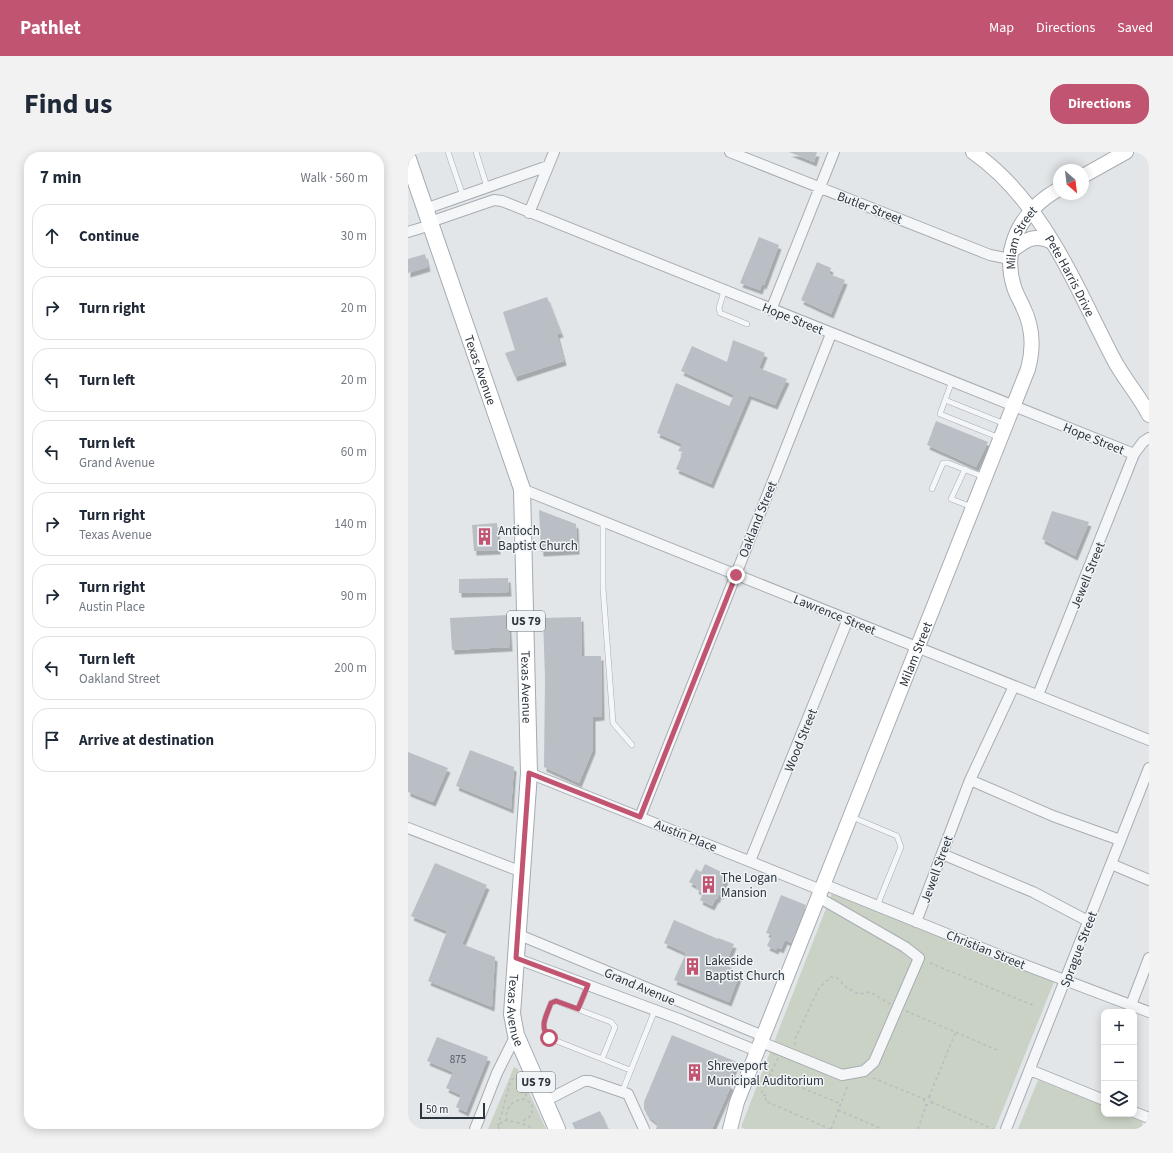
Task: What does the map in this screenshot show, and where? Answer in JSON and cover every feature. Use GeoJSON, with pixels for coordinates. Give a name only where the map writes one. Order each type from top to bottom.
{"type":"FeatureCollection","features":[{"type":"Feature","properties":{"kind":"main road","name":"Texas Avenue"},"geometry":{"type":"LineString","coordinates":[[408,159],[522,488],[529,773],[512,1014],[516,1035],[557,1129]]}},
{"type":"Feature","properties":{"kind":"street"},"geometry":{"type":"LineString","coordinates":[[529,213],[554,152]]}},
{"type":"Feature","properties":{"kind":"street","name":"Butler Street"},"geometry":{"type":"LineString","coordinates":[[730,152],[990,255],[1010,255]]}},
{"type":"Feature","properties":{"kind":"street"},"geometry":{"type":"LineString","coordinates":[[771,310],[834,152]]}},
{"type":"Feature","properties":{"kind":"street","name":"Pete Harris Drive"},"geometry":{"type":"LineString","coordinates":[[973,152],[999,172],[1031,209],[1052,242],[1114,360],[1149,415]]}},
{"type":"Feature","properties":{"kind":"street"},"geometry":{"type":"LineString","coordinates":[[1089,173],[1126,152]]}},
{"type":"Feature","properties":{"kind":"street"},"geometry":{"type":"LineString","coordinates":[[408,232],[463,196],[548,166]]}},
{"type":"Feature","properties":{"kind":"street","name":"Milam Street"},"geometry":{"type":"LineString","coordinates":[[730,1129],[737,1102],[760,1043],[1001,438],[1030,360],[1032,338],[1028,320],[1014,287],[1010,255],[1017,229],[1031,209],[1043,198],[1053,192]]}},
{"type":"Feature","properties":{"kind":"street","name":"Hope Street"},"geometry":{"type":"LineString","coordinates":[[428,218],[494,200],[502,201],[771,310],[1134,454],[1143,442],[1149,438]]}},
{"type":"Feature","properties":{"kind":"street"},"geometry":{"type":"LineString","coordinates":[[1010,255],[1027,240],[1042,237],[1052,242]]}},
{"type":"Feature","properties":{"kind":"street","name":"Oakland Street"},"geometry":{"type":"LineString","coordinates":[[640,817],[831,334]]}},
{"type":"Feature","properties":{"kind":"street","name":"Jewell Street"},"geometry":{"type":"LineString","coordinates":[[1038,695],[1134,454]]}},
{"type":"Feature","properties":{"kind":"street","name":"Lawrence Street"},"geometry":{"type":"LineString","coordinates":[[522,488],[1149,740]]}},
{"type":"Feature","properties":{"kind":"street","name":"Wood Street"},"geometry":{"type":"LineString","coordinates":[[750,861],[848,619]]}},
{"type":"Feature","properties":{"kind":"street","name":"Jewell Street"},"geometry":{"type":"LineString","coordinates":[[916,922],[970,780],[1014,686]]}},
{"type":"Feature","properties":{"kind":"street","name":"Sprague Street"},"geometry":{"type":"LineString","coordinates":[[1006,1129],[1149,768]]}},
{"type":"Feature","properties":{"kind":"street","name":"Austin Place"},"geometry":{"type":"LineString","coordinates":[[529,773],[821,890]]}},
{"type":"Feature","properties":{"kind":"street"},"geometry":{"type":"LineString","coordinates":[[970,780],[1047,813],[1120,840]]}},
{"type":"Feature","properties":{"kind":"street"},"geometry":{"type":"LineString","coordinates":[[408,828],[522,872]]}},
{"type":"Feature","properties":{"kind":"street"},"geometry":{"type":"LineString","coordinates":[[942,854],[1033,892],[1088,921]]}},
{"type":"Feature","properties":{"kind":"street"},"geometry":{"type":"LineString","coordinates":[[1111,864],[1149,880]]}},
{"type":"Feature","properties":{"kind":"street"},"geometry":{"type":"LineString","coordinates":[[760,1043],[842,1076],[864,1071],[874,1062],[919,958],[821,890]]}},
{"type":"Feature","properties":{"kind":"street","name":"Christian Street"},"geometry":{"type":"LineString","coordinates":[[821,890],[876,906],[1149,1012]]}},
{"type":"Feature","properties":{"kind":"street","name":"Grand Avenue"},"geometry":{"type":"LineString","coordinates":[[517,934],[760,1043]]}},
{"type":"Feature","properties":{"kind":"street","name":"Grand Avenue"},"geometry":{"type":"LineString","coordinates":[[516,958],[655,1010],[760,1043]]}},
{"type":"Feature","properties":{"kind":"street"},"geometry":{"type":"LineString","coordinates":[[1131,1005],[1149,958]]}},
{"type":"Feature","properties":{"kind":"street"},"geometry":{"type":"LineString","coordinates":[[475,1129],[497,1073],[516,1035]]}},
{"type":"Feature","properties":{"kind":"street"},"geometry":{"type":"LineString","coordinates":[[1030,1070],[1101,1099]]}},
{"type":"Feature","properties":{"kind":"street"},"geometry":{"type":"LineString","coordinates":[[545,1101],[584,1081],[622,1092],[631,1098],[644,1129]]}},
{"type":"Feature","properties":{"kind":"street"},"geometry":{"type":"LineString","coordinates":[[1137,1113],[1149,1118]]}},
{"type":"Feature","properties":{"kind":"lane"},"geometry":{"type":"LineString","coordinates":[[448,152],[463,196]]}},
{"type":"Feature","properties":{"kind":"lane"},"geometry":{"type":"LineString","coordinates":[[476,152],[487,187]]}},
{"type":"Feature","properties":{"kind":"lane"},"geometry":{"type":"LineString","coordinates":[[724,291],[719,308],[720,312],[747,324]]}},
{"type":"Feature","properties":{"kind":"lane"},"geometry":{"type":"LineString","coordinates":[[952,381],[940,414],[1001,438]]}},
{"type":"Feature","properties":{"kind":"lane"},"geometry":{"type":"LineString","coordinates":[[945,400],[1006,424]]}},
{"type":"Feature","properties":{"kind":"lane"},"geometry":{"type":"LineString","coordinates":[[932,489],[943,463],[948,463],[985,477]]}},
{"type":"Feature","properties":{"kind":"lane"},"geometry":{"type":"LineString","coordinates":[[965,469],[951,500],[973,508]]}},
{"type":"Feature","properties":{"kind":"lane"},"geometry":{"type":"LineString","coordinates":[[603,521],[603,588],[613,723],[632,745]]}},
{"type":"Feature","properties":{"kind":"lane"},"geometry":{"type":"LineString","coordinates":[[850,816],[897,836],[902,846],[876,906]]}},
{"type":"Feature","properties":{"kind":"lane"},"geometry":{"type":"LineString","coordinates":[[578,1009],[588,985]]}},
{"type":"Feature","properties":{"kind":"lane"},"geometry":{"type":"LineString","coordinates":[[602,1059],[615,1027],[611,1022],[556,1001],[551,1003],[543,1027],[543,1032],[549,1038],[602,1059],[630,1070]]}},
{"type":"Feature","properties":{"kind":"lane"},"geometry":{"type":"LineString","coordinates":[[622,1092],[655,1010]]}},
{"type":"Feature","properties":{"kind":"path"},"geometry":{"type":"LineString","coordinates":[[930,963],[1035,1006]]}},
{"type":"Feature","properties":{"kind":"path"},"geometry":{"type":"LineString","coordinates":[[790,1054],[796,1043],[795,1039],[819,988],[832,977],[837,978],[847,988],[859,994],[870,992],[898,1007],[997,1050]]}},
{"type":"Feature","properties":{"kind":"path"},"geometry":{"type":"LineString","coordinates":[[873,1078],[924,1099],[929,1097],[956,1031]]}},
{"type":"Feature","properties":{"kind":"path"},"geometry":{"type":"LineString","coordinates":[[779,1058],[775,1062],[761,1094],[767,1096],[765,1101],[830,1129],[848,1085]]}},
{"type":"Feature","properties":{"kind":"path"},"geometry":{"type":"LineString","coordinates":[[769,1074],[841,1104]]}},
{"type":"Feature","properties":{"kind":"path"},"geometry":{"type":"LineString","coordinates":[[499,1129],[498,1126],[511,1080],[515,1078],[521,1082],[526,1095],[524,1099]]}},
{"type":"Feature","properties":{"kind":"path"},"geometry":{"type":"LineString","coordinates":[[929,1097],[932,1102],[993,1129]]}},
{"type":"Feature","properties":{"kind":"path"},"geometry":{"type":"LineString","coordinates":[[507,1121],[506,1115],[509,1106],[519,1099],[524,1099],[532,1104],[533,1110],[532,1115],[521,1123]]}},
{"type":"Feature","properties":{"kind":"path"},"geometry":{"type":"LineString","coordinates":[[918,1129],[926,1105],[924,1103],[924,1099]]}},
{"type":"Feature","properties":{"kind":"path"},"geometry":{"type":"LineString","coordinates":[[926,1105],[932,1102]]}},
{"type":"Feature","properties":{"kind":"path"},"geometry":{"type":"LineString","coordinates":[[838,1110],[882,1129]]}},
{"type":"Feature","properties":{"kind":"path"},"geometry":{"type":"LineString","coordinates":[[498,1126],[502,1122],[507,1121],[517,1124],[521,1123],[533,1129]]}},
{"type":"Feature","properties":{"kind":"green space"},"geometry":{"type":"Polygon","coordinates":[[[832,893],[1054,982],[995,1129],[745,1129],[741,1127],[832,893]]]}},
{"type":"Feature","properties":{"kind":"green space"},"geometry":{"type":"Polygon","coordinates":[[[514,1067],[518,1069],[546,1129],[488,1129],[514,1067]]]}},
{"type":"Feature","properties":{"kind":"green space"},"geometry":{"type":"Polygon","coordinates":[[[1038,1080],[1101,1105],[1101,1117],[1130,1117],[1143,1122],[1141,1129],[1018,1129],[1038,1080]]]}},
{"type":"Feature","properties":{"kind":"building"},"geometry":{"type":"Polygon","coordinates":[[[789,152],[817,152],[814,162],[789,152]]]}},
{"type":"Feature","properties":{"kind":"building"},"geometry":{"type":"Polygon","coordinates":[[[759,237],[779,245],[764,285],[762,284],[760,290],[740,283],[759,237]]]}},
{"type":"Feature","properties":{"kind":"building"},"geometry":{"type":"Polygon","coordinates":[[[425,254],[428,267],[408,273],[408,259],[425,254]]]}},
{"type":"Feature","properties":{"kind":"building"},"geometry":{"type":"Polygon","coordinates":[[[817,262],[831,268],[829,274],[845,280],[831,314],[801,300],[817,262]]]}},
{"type":"Feature","properties":{"kind":"building"},"geometry":{"type":"Polygon","coordinates":[[[547,297],[561,333],[557,334],[564,361],[515,377],[505,353],[515,350],[503,312],[547,297]]]}},
{"type":"Feature","properties":{"kind":"building"},"geometry":{"type":"Polygon","coordinates":[[[733,340],[765,353],[759,368],[787,379],[775,405],[749,395],[711,484],[676,469],[683,452],[678,451],[682,444],[657,433],[676,383],[729,406],[734,395],[681,371],[692,346],[727,362],[733,340]]]}},
{"type":"Feature","properties":{"kind":"building"},"geometry":{"type":"Polygon","coordinates":[[[936,421],[988,442],[976,467],[927,445],[936,421]]]}},
{"type":"Feature","properties":{"kind":"building"},"geometry":{"type":"Polygon","coordinates":[[[539,510],[576,524],[577,550],[541,552],[539,510]]]}},
{"type":"Feature","properties":{"kind":"building"},"geometry":{"type":"Polygon","coordinates":[[[1052,511],[1089,522],[1075,556],[1042,539],[1052,511]]]}},
{"type":"Feature","properties":{"kind":"building","name":"Antioch Baptist Church"},"geometry":{"type":"Polygon","coordinates":[[[497,523],[498,550],[474,551],[472,525],[497,523]]]}},
{"type":"Feature","properties":{"kind":"building"},"geometry":{"type":"Polygon","coordinates":[[[508,578],[509,592],[459,593],[459,579],[508,578]]]}},
{"type":"Feature","properties":{"kind":"building"},"geometry":{"type":"Polygon","coordinates":[[[508,615],[510,647],[452,650],[450,618],[508,615]]]}},
{"type":"Feature","properties":{"kind":"building"},"geometry":{"type":"Polygon","coordinates":[[[581,617],[582,656],[601,656],[602,716],[593,717],[593,749],[579,783],[544,767],[545,678],[543,618],[581,617]]]}},
{"type":"Feature","properties":{"kind":"building"},"geometry":{"type":"Polygon","coordinates":[[[470,750],[514,767],[511,809],[456,786],[470,750]]]}},
{"type":"Feature","properties":{"kind":"building"},"geometry":{"type":"Polygon","coordinates":[[[408,752],[448,768],[433,802],[408,792],[408,752]]]}},
{"type":"Feature","properties":{"kind":"building"},"geometry":{"type":"Polygon","coordinates":[[[435,863],[487,885],[462,944],[495,957],[492,1007],[428,981],[447,931],[411,916],[435,863]]]}},
{"type":"Feature","properties":{"kind":"building","name":"The Logan Mansion"},"geometry":{"type":"Polygon","coordinates":[[[705,864],[725,874],[723,877],[726,879],[722,886],[725,887],[721,895],[719,894],[712,906],[700,900],[703,893],[696,889],[697,886],[689,882],[696,869],[701,872],[705,864]]]}},
{"type":"Feature","properties":{"kind":"building"},"geometry":{"type":"Polygon","coordinates":[[[781,895],[806,905],[791,943],[785,940],[781,949],[777,947],[776,950],[767,946],[772,935],[766,933],[781,895]]]}},
{"type":"Feature","properties":{"kind":"building"},"geometry":{"type":"Polygon","coordinates":[[[674,920],[718,939],[734,944],[725,965],[732,968],[731,972],[739,976],[729,1002],[674,980],[686,953],[664,943],[674,920]]]}},
{"type":"Feature","properties":{"kind":"building","name":"Shreveport Municipal Auditorium"},"geometry":{"type":"Polygon","coordinates":[[[672,1035],[737,1062],[728,1083],[731,1086],[712,1129],[656,1129],[658,1124],[648,1116],[644,1109],[644,1102],[672,1035]]]}},
{"type":"Feature","properties":{"kind":"building"},"geometry":{"type":"Polygon","coordinates":[[[437,1037],[488,1057],[466,1112],[456,1107],[461,1095],[446,1088],[453,1072],[427,1061],[437,1037]]]}},
{"type":"Feature","properties":{"kind":"building"},"geometry":{"type":"Polygon","coordinates":[[[600,1111],[608,1129],[575,1129],[572,1123],[600,1111]]]}},
{"type":"Feature","properties":{"kind":"place","name":"Antioch Baptist Church"},"geometry":{"type":"Point","coordinates":[485,537]}},
{"type":"Feature","properties":{"kind":"place","name":"The Logan Mansion"},"geometry":{"type":"Point","coordinates":[708,884]}},
{"type":"Feature","properties":{"kind":"place","name":"Lakeside Baptist Church"},"geometry":{"type":"Point","coordinates":[692,967]}},
{"type":"Feature","properties":{"kind":"place","name":"Shreveport Municipal Auditorium"},"geometry":{"type":"Point","coordinates":[694,1072]}},
{"type":"Feature","properties":{"kind":"route"},"geometry":{"type":"LineString","coordinates":[[549,1038],[543,1032],[543,1027],[551,1003],[556,1001],[578,1009],[588,985],[516,958],[529,773],[640,817],[736,575]]}}]}
